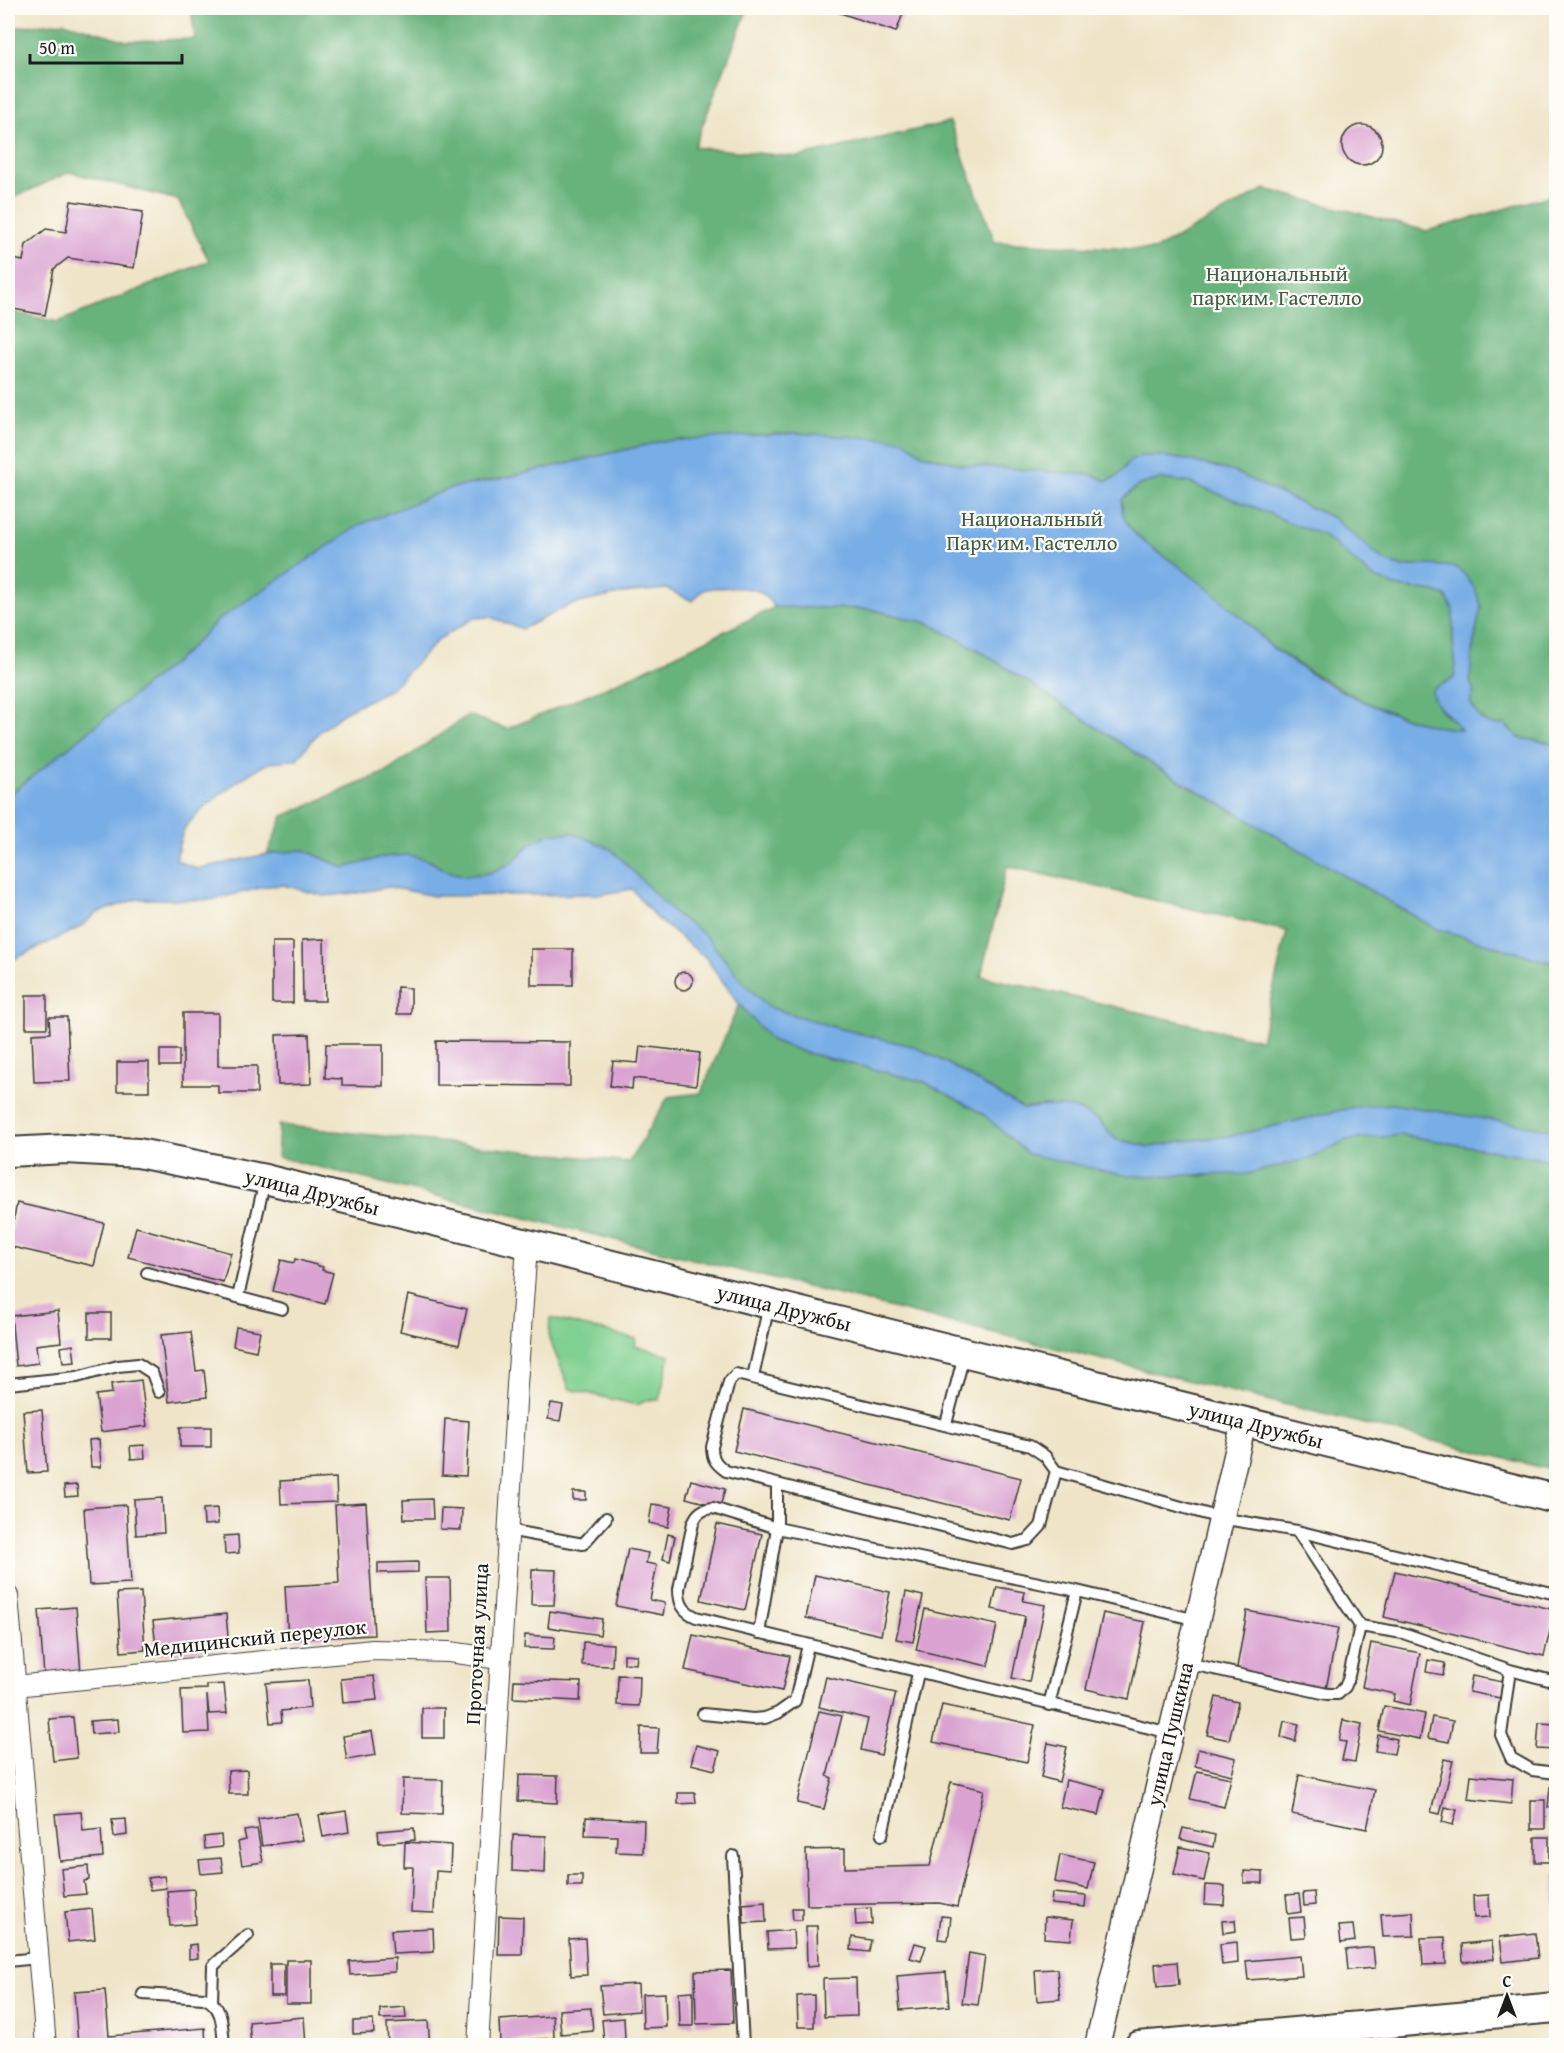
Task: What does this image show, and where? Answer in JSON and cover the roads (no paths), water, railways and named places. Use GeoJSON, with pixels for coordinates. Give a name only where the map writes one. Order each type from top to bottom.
{"type":"FeatureCollection","features":[{"type":"Feature","properties":{"kind":"main road","name":"улица Дружбы"},"geometry":{"type":"LineString","coordinates":[[8,1152],[66,1149],[138,1153],[265,1179],[527,1246],[1557,1499]]}},
{"type":"Feature","properties":{"kind":"main road"},"geometry":{"type":"LineString","coordinates":[[1139,2046],[1557,2008]]}},
{"type":"Feature","properties":{"kind":"street","name":"Проточная улица"},"geometry":{"type":"LineString","coordinates":[[478,2046],[527,1246]]}},
{"type":"Feature","properties":{"kind":"street","name":"улица Пушкина"},"geometry":{"type":"LineString","coordinates":[[1096,2046],[1244,1422]]}},
{"type":"Feature","properties":{"kind":"street"},"geometry":{"type":"LineString","coordinates":[[8,1596],[10,1651],[15,1686],[46,2046]]}},
{"type":"Feature","properties":{"kind":"street","name":"Медицинский переулок"},"geometry":{"type":"LineString","coordinates":[[15,1686],[373,1650],[449,1652],[500,1659]]}},
{"type":"Feature","properties":{"kind":"lane"},"geometry":{"type":"LineString","coordinates":[[238,1297],[265,1179]]}},
{"type":"Feature","properties":{"kind":"lane"},"geometry":{"type":"LineString","coordinates":[[147,1273],[282,1309]]}},
{"type":"Feature","properties":{"kind":"lane"},"geometry":{"type":"LineString","coordinates":[[753,1377],[769,1305]]}},
{"type":"Feature","properties":{"kind":"lane"},"geometry":{"type":"LineString","coordinates":[[946,1424],[965,1352]]}},
{"type":"Feature","properties":{"kind":"lane"},"geometry":{"type":"LineString","coordinates":[[8,1384],[77,1377],[118,1366],[138,1364],[152,1372],[159,1392]]}},
{"type":"Feature","properties":{"kind":"lane"},"geometry":{"type":"LineString","coordinates":[[1056,1471],[1041,1526],[1028,1540],[1013,1544],[726,1471],[717,1465],[712,1456],[712,1447],[729,1382],[736,1374],[1030,1446],[1046,1456],[1056,1471],[1220,1518],[1296,1531],[1557,1594]]}},
{"type":"Feature","properties":{"kind":"lane"},"geometry":{"type":"LineString","coordinates":[[759,1633],[777,1528],[777,1484]]}},
{"type":"Feature","properties":{"kind":"lane"},"geometry":{"type":"LineString","coordinates":[[1170,1733],[696,1617],[685,1612],[679,1600],[679,1589],[693,1523],[697,1514],[704,1509],[713,1508],[777,1528],[1077,1591],[1197,1620]]}},
{"type":"Feature","properties":{"kind":"lane"},"geometry":{"type":"LineString","coordinates":[[508,1530],[583,1544],[606,1518]]}},
{"type":"Feature","properties":{"kind":"lane"},"geometry":{"type":"LineString","coordinates":[[1186,1663],[1327,1694],[1338,1694],[1345,1687],[1360,1626],[1296,1531]]}},
{"type":"Feature","properties":{"kind":"lane"},"geometry":{"type":"LineString","coordinates":[[1049,1705],[1077,1591]]}},
{"type":"Feature","properties":{"kind":"lane"},"geometry":{"type":"LineString","coordinates":[[1360,1626],[1403,1633],[1510,1670],[1557,1682]]}},
{"type":"Feature","properties":{"kind":"lane"},"geometry":{"type":"LineString","coordinates":[[703,1714],[753,1719],[778,1713],[795,1701],[808,1645]]}},
{"type":"Feature","properties":{"kind":"lane"},"geometry":{"type":"LineString","coordinates":[[1510,1670],[1501,1735],[1511,1758],[1532,1770],[1557,1773]]}},
{"type":"Feature","properties":{"kind":"lane"},"geometry":{"type":"LineString","coordinates":[[882,1835],[918,1672]]}},
{"type":"Feature","properties":{"kind":"lane"},"geometry":{"type":"LineString","coordinates":[[733,1856],[743,2046]]}},
{"type":"Feature","properties":{"kind":"lane"},"geometry":{"type":"LineString","coordinates":[[224,2046],[222,2019],[212,2002],[213,1966],[248,1935]]}},
{"type":"Feature","properties":{"kind":"lane"},"geometry":{"type":"LineString","coordinates":[[8,1961],[38,1958]]}},
{"type":"Feature","properties":{"kind":"lane"},"geometry":{"type":"LineString","coordinates":[[143,1994],[204,1998],[212,2002]]}},
{"type":"Feature","properties":{"kind":"water"},"geometry":{"type":"Polygon","coordinates":[[[795,433],[904,440],[922,454],[962,465],[1093,475],[1107,481],[1118,476],[1129,462],[1141,456],[1163,456],[1234,472],[1333,518],[1385,561],[1403,567],[1429,565],[1456,567],[1475,589],[1481,606],[1472,652],[1470,681],[1474,691],[1470,702],[1473,708],[1482,721],[1491,725],[1504,724],[1519,738],[1556,744],[1556,816],[1554,823],[1556,827],[1556,964],[1435,928],[1157,767],[979,650],[928,623],[870,609],[775,607],[761,592],[738,588],[706,589],[692,601],[667,589],[624,593],[570,605],[522,629],[490,617],[474,618],[439,639],[391,689],[348,710],[319,732],[296,760],[279,761],[263,766],[210,803],[185,828],[180,839],[176,860],[197,869],[267,854],[304,850],[345,868],[383,857],[408,855],[430,861],[444,870],[465,876],[490,873],[513,862],[529,845],[550,833],[573,833],[611,849],[674,913],[705,935],[741,980],[768,1007],[837,1028],[916,1047],[1023,1109],[1046,1106],[1074,1108],[1098,1120],[1115,1139],[1151,1147],[1232,1136],[1354,1107],[1392,1104],[1556,1130],[1556,1161],[1402,1135],[1346,1140],[1311,1158],[1247,1174],[1128,1176],[1028,1154],[982,1113],[925,1082],[803,1052],[771,1040],[739,1004],[706,958],[655,917],[632,889],[602,894],[434,896],[389,887],[324,896],[283,885],[268,886],[211,900],[137,899],[97,913],[79,928],[8,962],[8,796],[181,657],[218,620],[361,524],[451,488],[505,478],[663,441],[795,433]],[[1161,479],[1139,485],[1122,499],[1122,511],[1126,522],[1143,541],[1217,596],[1274,649],[1316,677],[1363,702],[1388,712],[1462,730],[1437,704],[1432,691],[1454,678],[1456,666],[1453,609],[1446,596],[1435,592],[1395,586],[1371,576],[1321,534],[1187,482],[1161,479]]]}},
{"type":"Feature","properties":{"kind":"park label","name":"Национальный парк им. Гастелло"},"geometry":{"type":"Point","coordinates":[1277,286]}},
{"type":"Feature","properties":{"kind":"park label","name":"Национальный Парк им. Гастелло"},"geometry":{"type":"Point","coordinates":[1032,531]}}]}
